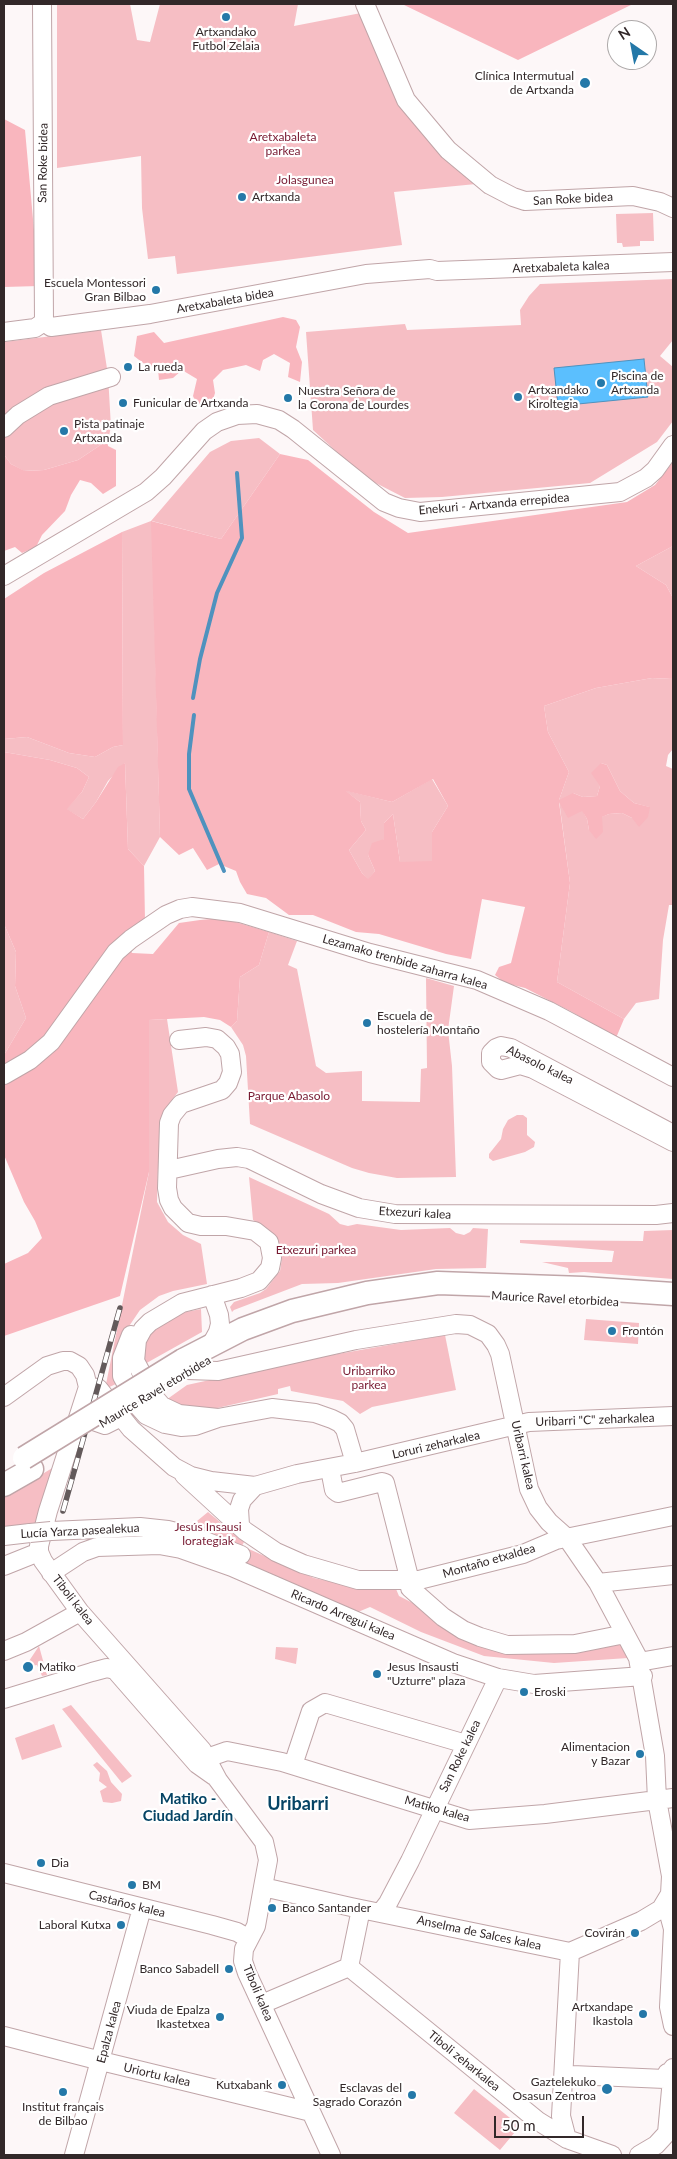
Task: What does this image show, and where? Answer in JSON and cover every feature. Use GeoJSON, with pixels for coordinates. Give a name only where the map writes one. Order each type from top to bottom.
{"type":"FeatureCollection","features":[{"type":"Feature","properties":{"kind":"main road","name":"Maurice Ravel etorbidea"},"geometry":{"type":"LineString","coordinates":[[4,1486],[185,1365],[212,1343],[292,1311],[367,1293],[438,1283],[583,1288],[673,1294]]}},
{"type":"Feature","properties":{"kind":"main road","name":"Maurice Ravel etorbidea"},"geometry":{"type":"LineString","coordinates":[[4,1470],[185,1365],[294,1323],[357,1306],[433,1295],[468,1294],[673,1306]]}},
{"type":"Feature","properties":{"kind":"street","name":"San Roke bidea"},"geometry":{"type":"LineString","coordinates":[[42,4],[44,322]]}},
{"type":"Feature","properties":{"kind":"street","name":"San Roke bidea"},"geometry":{"type":"LineString","coordinates":[[364,4],[406,100],[448,150],[490,185],[525,201],[633,196],[660,202],[673,208]]}},
{"type":"Feature","properties":{"kind":"street","name":"Aretxabaleta kalea"},"geometry":{"type":"LineString","coordinates":[[443,271],[673,262]]}},
{"type":"Feature","properties":{"kind":"street","name":"Aretxabaleta bidea"},"geometry":{"type":"LineString","coordinates":[[4,332],[35,328],[44,322],[51,327],[150,314],[366,274],[430,270],[443,271]]}},
{"type":"Feature","properties":{"kind":"street"},"geometry":{"type":"LineString","coordinates":[[4,428],[18,415],[49,396],[111,378]]}},
{"type":"Feature","properties":{"kind":"street","name":"Enekuri - Artxanda errepidea"},"geometry":{"type":"LineString","coordinates":[[27,562],[146,492],[164,477],[204,431],[217,422],[237,415],[257,414],[279,420],[293,429],[384,502],[399,508],[420,512],[597,496],[620,492],[646,478],[655,470],[673,445]]}},
{"type":"Feature","properties":{"kind":"street"},"geometry":{"type":"LineString","coordinates":[[4,566],[27,562]]}},
{"type":"Feature","properties":{"kind":"street"},"geometry":{"type":"LineString","coordinates":[[4,576],[27,562]]}},
{"type":"Feature","properties":{"kind":"street","name":"Lezamako trenbide zaharra kalea"},"geometry":{"type":"LineString","coordinates":[[4,1076],[30,1060],[51,1042],[116,952],[148,927],[180,909],[192,907],[240,913],[370,953],[478,980],[549,1011],[673,1077]]}},
{"type":"Feature","properties":{"kind":"street"},"geometry":{"type":"LineString","coordinates":[[179,1040],[206,1037],[217,1039],[226,1046],[230,1054],[232,1072],[228,1083],[222,1090],[181,1104],[172,1115],[169,1122],[167,1188],[169,1200],[173,1208],[188,1223],[200,1226],[226,1226],[255,1231],[269,1242],[272,1250],[270,1268],[260,1281],[241,1288],[182,1303],[169,1304],[154,1310],[140,1321],[126,1344],[122,1358],[122,1376],[142,1411],[146,1415],[165,1424],[195,1426],[218,1418],[272,1408],[315,1413],[332,1419],[346,1429],[356,1464]]}},
{"type":"Feature","properties":{"kind":"street","name":"Abasolo kalea"},"geometry":{"type":"LineString","coordinates":[[673,1134],[510,1048],[500,1046],[491,1053],[491,1062],[498,1069],[501,1070],[520,1065],[533,1069],[673,1142]]}},
{"type":"Feature","properties":{"kind":"street","name":"Etxezuri kalea"},"geometry":{"type":"LineString","coordinates":[[168,1170],[218,1159],[237,1157],[250,1159],[321,1194],[359,1208],[395,1214],[656,1215],[673,1213]]}},
{"type":"Feature","properties":{"kind":"street"},"geometry":{"type":"LineString","coordinates":[[212,1295],[219,1315],[218,1332],[212,1343]]}},
{"type":"Feature","properties":{"kind":"street"},"geometry":{"type":"LineString","coordinates":[[219,1315],[243,1329]]}},
{"type":"Feature","properties":{"kind":"street","name":"Uribarri kalea"},"geometry":{"type":"LineString","coordinates":[[185,1365],[218,1371],[356,1340],[456,1324],[470,1325],[480,1329],[492,1340],[500,1354],[530,1489],[538,1508],[549,1522],[567,1538],[598,1583],[641,1669],[655,1756],[665,1799],[671,1876],[666,1903]]}},
{"type":"Feature","properties":{"kind":"street"},"geometry":{"type":"LineString","coordinates":[[4,1397],[47,1366],[63,1361],[70,1361],[79,1366],[85,1375],[88,1387],[48,1511],[39,1552],[4,1566]]}},
{"type":"Feature","properties":{"kind":"street","name":"Loruri zeharkalea"},"geometry":{"type":"LineString","coordinates":[[88,1387],[98,1388],[121,1417],[150,1447],[174,1467],[191,1476],[212,1481],[255,1486],[297,1474],[356,1464],[517,1426]]}},
{"type":"Feature","properties":{"kind":"street"},"geometry":{"type":"LineString","coordinates":[[81,1410],[85,1418],[106,1425],[121,1417]]}},
{"type":"Feature","properties":{"kind":"street","name":"Uribarri \"C\" zeharkalea"},"geometry":{"type":"LineString","coordinates":[[517,1426],[529,1422],[673,1416]]}},
{"type":"Feature","properties":{"kind":"street","name":"Montaño etxaldea"},"geometry":{"type":"LineString","coordinates":[[174,1467],[245,1531],[276,1552],[303,1564],[358,1580],[410,1584],[523,1554],[556,1540],[673,1516]]}},
{"type":"Feature","properties":{"kind":"street"},"geometry":{"type":"LineString","coordinates":[[330,1469],[334,1490],[338,1493],[382,1482],[385,1483],[410,1584],[443,1617],[463,1630],[508,1645],[575,1644],[625,1638]]}},
{"type":"Feature","properties":{"kind":"street"},"geometry":{"type":"LineString","coordinates":[[240,1525],[242,1500],[255,1486]]}},
{"type":"Feature","properties":{"kind":"street","name":"Lucía Yarza pasealekua"},"geometry":{"type":"LineString","coordinates":[[4,1536],[51,1531],[140,1527],[168,1530],[192,1536],[241,1555]]}},
{"type":"Feature","properties":{"kind":"street","name":"Ricardo Arregui kalea"},"geometry":{"type":"LineString","coordinates":[[52,1573],[83,1552],[97,1547],[146,1545],[181,1549],[232,1567],[453,1663],[498,1678],[534,1684],[641,1669],[673,1656]]}},
{"type":"Feature","properties":{"kind":"street","name":"Tiboli kalea"},"geometry":{"type":"LineString","coordinates":[[39,1552],[80,1612],[202,1750],[217,1778],[264,1842],[268,1860],[256,1926],[244,1949],[244,1961],[331,2155]]}},
{"type":"Feature","properties":{"kind":"street"},"geometry":{"type":"LineString","coordinates":[[598,1583],[673,1575]]}},
{"type":"Feature","properties":{"kind":"street"},"geometry":{"type":"LineString","coordinates":[[4,1651],[26,1642],[80,1612]]}},
{"type":"Feature","properties":{"kind":"street","name":"Tiboli kalea"},"geometry":{"type":"LineString","coordinates":[[4,1699],[107,1668],[115,1670],[197,1764],[217,1778]]}},
{"type":"Feature","properties":{"kind":"street","name":"San Roke kalea"},"geometry":{"type":"LineString","coordinates":[[382,1912],[435,1809],[498,1678]]}},
{"type":"Feature","properties":{"kind":"street"},"geometry":{"type":"LineString","coordinates":[[293,1765],[311,1711],[325,1704],[466,1744]]}},
{"type":"Feature","properties":{"kind":"street","name":"Matiko kalea"},"geometry":{"type":"LineString","coordinates":[[207,1758],[227,1751],[293,1765],[468,1820],[545,1814],[665,1799]]}},
{"type":"Feature","properties":{"kind":"street","name":"Castaños kalea"},"geometry":{"type":"LineString","coordinates":[[4,1873],[228,1930],[248,1939]]}},
{"type":"Feature","properties":{"kind":"street","name":"Anselma de Salces kalea"},"geometry":{"type":"LineString","coordinates":[[263,1887],[532,1946],[570,1952]]}},
{"type":"Feature","properties":{"kind":"street"},"geometry":{"type":"LineString","coordinates":[[566,2139],[561,2107],[570,1952],[649,1917],[666,1903]]}},
{"type":"Feature","properties":{"kind":"street"},"geometry":{"type":"LineString","coordinates":[[666,1903],[673,1929],[670,2007],[673,2026]]}},
{"type":"Feature","properties":{"kind":"street","name":"Epalza kalea"},"geometry":{"type":"LineString","coordinates":[[74,2155],[142,1908]]}},
{"type":"Feature","properties":{"kind":"street"},"geometry":{"type":"LineString","coordinates":[[262,2004],[350,1967],[361,1909]]}},
{"type":"Feature","properties":{"kind":"street","name":"Tiboli zeharkalea"},"geometry":{"type":"LineString","coordinates":[[350,1967],[530,2114],[566,2139],[612,2155]]}},
{"type":"Feature","properties":{"kind":"street","name":"Uriortu kalea"},"geometry":{"type":"LineString","coordinates":[[4,2036],[311,2112]]}},
{"type":"Feature","properties":{"kind":"street"},"geometry":{"type":"LineString","coordinates":[[572,2075],[665,2079],[670,2070]]}},
{"type":"Feature","properties":{"kind":"street"},"geometry":{"type":"LineString","coordinates":[[639,2155],[656,2146],[667,2132],[670,2070]]}},
{"type":"Feature","properties":{"kind":"street"},"geometry":{"type":"LineString","coordinates":[[530,2114],[548,2117],[561,2107]]}},
{"type":"Feature","properties":{"kind":"green space","name":"Aretxabaleta parkea"},"geometry":{"type":"Polygon","coordinates":[[[57,4],[130,4],[137,40],[150,42],[160,4],[298,4],[294,26],[361,13],[404,105],[476,184],[394,192],[402,245],[177,274],[175,256],[148,259],[142,208],[141,156],[57,168],[57,4]]]}},
{"type":"Feature","properties":{"kind":"green space"},"geometry":{"type":"Polygon","coordinates":[[[653,213],[654,241],[640,241],[640,246],[623,247],[622,243],[617,243],[616,214],[653,213]]]}},
{"type":"Feature","properties":{"kind":"green space"},"geometry":{"type":"Polygon","coordinates":[[[673,279],[673,340],[660,356],[673,367],[673,421],[657,442],[590,483],[442,497],[405,498],[364,477],[313,430],[306,332],[405,324],[407,330],[521,325],[520,310],[540,284],[673,279]]]}},
{"type":"Feature","properties":{"kind":"green space"},"geometry":{"type":"Polygon","coordinates":[[[101,330],[108,375],[111,427],[108,440],[78,460],[44,470],[24,471],[11,464],[5,456],[4,448],[4,342],[101,330]]]}},
{"type":"Feature","properties":{"kind":"green space"},"geometry":{"type":"Polygon","coordinates":[[[259,438],[280,454],[221,539],[152,521],[160,837],[144,866],[128,849],[125,763],[108,781],[96,802],[83,819],[66,809],[82,792],[89,777],[77,768],[50,760],[4,752],[4,739],[27,737],[69,753],[95,757],[113,747],[123,745],[122,532],[151,521],[210,452],[231,441],[259,438]]]}},
{"type":"Feature","properties":{"kind":"green space"},"geometry":{"type":"Polygon","coordinates":[[[673,546],[673,598],[666,585],[636,566],[673,546]]]}},
{"type":"Feature","properties":{"kind":"green space"},"geometry":{"type":"Polygon","coordinates":[[[652,678],[673,679],[673,749],[668,755],[666,766],[673,769],[673,905],[669,905],[663,940],[659,999],[636,1003],[624,1019],[557,982],[570,883],[559,800],[569,772],[548,732],[544,706],[596,688],[652,678]],[[601,763],[600,786],[597,796],[583,797],[573,793],[587,819],[589,830],[601,817],[622,813],[632,818],[649,807],[634,803],[620,791],[607,765],[601,763]]]}},
{"type":"Feature","properties":{"kind":"green space"},"geometry":{"type":"Polygon","coordinates":[[[432,779],[448,806],[432,832],[432,862],[400,862],[393,814],[384,823],[384,839],[368,855],[375,871],[368,880],[349,850],[366,830],[361,821],[360,802],[344,790],[392,802],[432,779]]]}},
{"type":"Feature","properties":{"kind":"green space"},"geometry":{"type":"Polygon","coordinates":[[[4,924],[16,952],[15,986],[26,1018],[4,1055],[4,924]]]}},
{"type":"Feature","properties":{"kind":"green space","name":"Parque Abasolo"},"geometry":{"type":"Polygon","coordinates":[[[269,932],[297,941],[288,965],[297,969],[316,1066],[326,1073],[362,1071],[362,1101],[420,1102],[421,1069],[427,1068],[426,978],[454,986],[448,1030],[452,1066],[456,1177],[397,1178],[369,1173],[352,1168],[250,1124],[246,1056],[243,1045],[231,1027],[237,1021],[240,977],[259,965],[269,932]]]}},
{"type":"Feature","properties":{"kind":"green space"},"geometry":{"type":"Polygon","coordinates":[[[167,1019],[178,1092],[165,1109],[158,1166],[157,1202],[168,1222],[183,1235],[201,1244],[207,1284],[159,1296],[140,1310],[117,1344],[113,1372],[116,1384],[105,1389],[149,1172],[149,1020],[167,1019]]]}},
{"type":"Feature","properties":{"kind":"green space"},"geometry":{"type":"Polygon","coordinates":[[[517,1115],[523,1115],[527,1118],[527,1135],[535,1142],[534,1147],[525,1152],[493,1161],[489,1158],[489,1154],[501,1139],[503,1129],[508,1120],[517,1115]]]}},
{"type":"Feature","properties":{"kind":"green space","name":"Etxezuri parkea"},"geometry":{"type":"Polygon","coordinates":[[[249,1177],[329,1214],[340,1224],[348,1226],[357,1224],[401,1230],[450,1228],[456,1233],[464,1235],[473,1228],[488,1229],[486,1268],[436,1269],[338,1283],[302,1284],[232,1312],[230,1307],[234,1302],[266,1289],[280,1271],[282,1258],[281,1247],[275,1238],[268,1229],[253,1220],[249,1177]]]}},
{"type":"Feature","properties":{"kind":"green space"},"geometry":{"type":"Polygon","coordinates":[[[673,1230],[673,1279],[584,1272],[569,1273],[568,1268],[542,1262],[612,1262],[614,1251],[520,1243],[520,1240],[643,1241],[644,1231],[673,1230]]]}},
{"type":"Feature","properties":{"kind":"green space"},"geometry":{"type":"Polygon","coordinates":[[[201,1309],[202,1332],[143,1365],[144,1341],[155,1325],[171,1315],[201,1309]]]}},
{"type":"Feature","properties":{"kind":"green space","name":"Frontón"},"geometry":{"type":"Polygon","coordinates":[[[586,1319],[639,1323],[638,1344],[584,1340],[586,1319]]]}},
{"type":"Feature","properties":{"kind":"green space","name":"Uribarriko parkea"},"geometry":{"type":"Polygon","coordinates":[[[445,1335],[456,1390],[372,1407],[360,1414],[343,1401],[291,1391],[290,1386],[278,1389],[278,1394],[213,1409],[186,1411],[166,1400],[187,1385],[287,1363],[445,1335]]]}},
{"type":"Feature","properties":{"kind":"green space"},"geometry":{"type":"Polygon","coordinates":[[[59,1464],[37,1528],[4,1531],[4,1497],[59,1464]]]}},
{"type":"Feature","properties":{"kind":"green space","name":"Jesús Insausi lorategiak"},"geometry":{"type":"Polygon","coordinates":[[[208,1512],[244,1542],[242,1546],[314,1578],[361,1588],[396,1589],[399,1596],[480,1637],[618,1638],[628,1658],[554,1663],[484,1656],[421,1632],[370,1607],[358,1612],[116,1520],[186,1525],[197,1521],[208,1512]]]}},
{"type":"Feature","properties":{"kind":"green space"},"geometry":{"type":"Polygon","coordinates":[[[39,1646],[47,1675],[42,1676],[37,1665],[25,1667],[39,1646]]]}},
{"type":"Feature","properties":{"kind":"green space"},"geometry":{"type":"Polygon","coordinates":[[[276,1647],[298,1648],[296,1664],[275,1659],[276,1647]]]}},
{"type":"Feature","properties":{"kind":"green space"},"geometry":{"type":"Polygon","coordinates":[[[71,1705],[132,1776],[122,1783],[62,1709],[71,1705]]]}},
{"type":"Feature","properties":{"kind":"green space"},"geometry":{"type":"Polygon","coordinates":[[[54,1724],[62,1747],[22,1760],[15,1738],[54,1724]]]}},
{"type":"Feature","properties":{"kind":"green space"},"geometry":{"type":"Polygon","coordinates":[[[97,1762],[107,1771],[111,1782],[122,1794],[121,1801],[103,1802],[100,1791],[107,1787],[99,1781],[100,1773],[93,1765],[97,1762]]]}},
{"type":"Feature","properties":{"kind":"green space"},"geometry":{"type":"Polygon","coordinates":[[[474,2089],[520,2126],[500,2150],[454,2113],[474,2089]]]}},
{"type":"Feature","properties":{"kind":"shaded area"},"geometry":{"type":"Polygon","coordinates":[[[402,4],[633,4],[518,60],[402,4]]]}},
{"type":"Feature","properties":{"kind":"shaded area"},"geometry":{"type":"Polygon","coordinates":[[[4,119],[25,130],[39,286],[4,287],[4,119]]]}},
{"type":"Feature","properties":{"kind":"shaded area"},"geometry":{"type":"Polygon","coordinates":[[[283,317],[296,320],[300,327],[296,347],[302,362],[300,382],[288,377],[290,363],[274,354],[263,360],[260,371],[246,365],[223,370],[213,380],[215,393],[211,406],[197,405],[193,396],[197,379],[182,370],[173,378],[159,380],[158,369],[143,363],[134,356],[137,336],[154,332],[164,343],[283,317]]]}},
{"type":"Feature","properties":{"kind":"shaded area"},"geometry":{"type":"Polygon","coordinates":[[[108,440],[108,446],[116,450],[116,486],[103,494],[91,483],[80,480],[71,495],[65,511],[42,535],[36,547],[22,553],[15,547],[4,551],[4,448],[5,456],[11,464],[25,471],[44,470],[78,460],[108,440]]]}},
{"type":"Feature","properties":{"kind":"shaded area"},"geometry":{"type":"Polygon","coordinates":[[[280,454],[308,460],[374,512],[408,533],[627,502],[655,485],[673,462],[673,546],[636,566],[666,585],[673,598],[673,679],[652,678],[596,688],[544,706],[548,732],[569,772],[559,800],[573,793],[583,797],[597,796],[600,786],[591,773],[601,763],[607,765],[620,791],[634,803],[650,807],[648,817],[639,827],[632,818],[622,813],[609,814],[602,817],[603,832],[596,839],[589,830],[587,819],[582,811],[568,818],[559,802],[570,883],[557,982],[624,1019],[616,1038],[572,1012],[525,988],[505,983],[495,975],[499,967],[511,963],[525,907],[482,899],[471,959],[446,954],[379,934],[356,932],[313,915],[289,915],[266,898],[247,894],[236,871],[219,864],[207,870],[193,848],[179,855],[160,837],[151,521],[221,539],[280,454]],[[433,779],[392,802],[346,791],[360,802],[361,821],[366,830],[349,850],[362,873],[368,879],[375,871],[368,855],[372,843],[384,839],[384,823],[393,814],[400,862],[432,861],[432,832],[448,806],[433,779]]]}},
{"type":"Feature","properties":{"kind":"shaded area"},"geometry":{"type":"Polygon","coordinates":[[[122,532],[123,745],[113,747],[95,757],[69,753],[27,737],[4,739],[4,599],[44,573],[122,532]]]}},
{"type":"Feature","properties":{"kind":"shaded area"},"geometry":{"type":"Polygon","coordinates":[[[4,752],[50,760],[77,768],[89,777],[82,792],[67,809],[83,819],[118,767],[125,763],[128,849],[144,866],[145,921],[124,933],[132,953],[153,954],[179,923],[222,918],[269,932],[259,965],[240,977],[237,1021],[231,1027],[220,1020],[204,1017],[149,1020],[149,1172],[120,1296],[4,1336],[4,1264],[28,1253],[42,1238],[4,1155],[4,1055],[26,1018],[15,986],[16,952],[4,924],[4,752]]]}},
{"type":"Feature","properties":{"kind":"water","name":"Piscina de Artxanda"},"geometry":{"type":"Polygon","coordinates":[[[644,359],[648,397],[558,406],[554,368],[644,359]]]}},
{"type":"Feature","properties":{"kind":"waterway"},"geometry":{"type":"LineString","coordinates":[[193,698],[200,659],[217,593],[242,538],[237,473]]}},
{"type":"Feature","properties":{"kind":"waterway"},"geometry":{"type":"LineString","coordinates":[[194,715],[189,754],[189,789],[224,871]]}},
{"type":"Feature","properties":{"kind":"railway"},"geometry":{"type":"LineString","coordinates":[[63,1511],[120,1308]]}},
{"type":"Feature","properties":{"kind":"place","name":"Artxandako Futbol Zelaia"},"geometry":{"type":"Point","coordinates":[226,17]}},
{"type":"Feature","properties":{"kind":"place","name":"Clínica Intermutual de Artxanda"},"geometry":{"type":"Point","coordinates":[585,83]}},
{"type":"Feature","properties":{"kind":"place","name":"Artxanda"},"geometry":{"type":"Point","coordinates":[242,197]}},
{"type":"Feature","properties":{"kind":"place","name":"Escuela Montessori Gran Bilbao"},"geometry":{"type":"Point","coordinates":[156,290]}},
{"type":"Feature","properties":{"kind":"place","name":"La rueda"},"geometry":{"type":"Point","coordinates":[128,367]}},
{"type":"Feature","properties":{"kind":"place","name":"Piscina de Artxanda"},"geometry":{"type":"Point","coordinates":[601,383]}},
{"type":"Feature","properties":{"kind":"place","name":"Artxandako Kiroltegia"},"geometry":{"type":"Point","coordinates":[518,397]}},
{"type":"Feature","properties":{"kind":"place","name":"Nuestra Señora de la Corona de Lourdes"},"geometry":{"type":"Point","coordinates":[288,398]}},
{"type":"Feature","properties":{"kind":"place","name":"Funicular de Artxanda"},"geometry":{"type":"Point","coordinates":[123,403]}},
{"type":"Feature","properties":{"kind":"place","name":"Pista patinaje Artxanda"},"geometry":{"type":"Point","coordinates":[64,431]}},
{"type":"Feature","properties":{"kind":"place","name":"Escuela de hostelería Montaño"},"geometry":{"type":"Point","coordinates":[367,1023]}},
{"type":"Feature","properties":{"kind":"place","name":"Frontón"},"geometry":{"type":"Point","coordinates":[612,1331]}},
{"type":"Feature","properties":{"kind":"place","name":"Matiko"},"geometry":{"type":"Point","coordinates":[28,1667]}},
{"type":"Feature","properties":{"kind":"place","name":"Jesus Insausti \"Uzturre\" plaza"},"geometry":{"type":"Point","coordinates":[377,1674]}},
{"type":"Feature","properties":{"kind":"place","name":"Eroski"},"geometry":{"type":"Point","coordinates":[524,1692]}},
{"type":"Feature","properties":{"kind":"place","name":"Alimentacion y Bazar"},"geometry":{"type":"Point","coordinates":[640,1754]}},
{"type":"Feature","properties":{"kind":"place","name":"Dia"},"geometry":{"type":"Point","coordinates":[41,1863]}},
{"type":"Feature","properties":{"kind":"place","name":"BM"},"geometry":{"type":"Point","coordinates":[132,1885]}},
{"type":"Feature","properties":{"kind":"place","name":"Banco Santander"},"geometry":{"type":"Point","coordinates":[272,1908]}},
{"type":"Feature","properties":{"kind":"place","name":"Laboral Kutxa"},"geometry":{"type":"Point","coordinates":[121,1925]}},
{"type":"Feature","properties":{"kind":"place","name":"Covirán"},"geometry":{"type":"Point","coordinates":[635,1933]}},
{"type":"Feature","properties":{"kind":"place","name":"Banco Sabadell"},"geometry":{"type":"Point","coordinates":[229,1969]}},
{"type":"Feature","properties":{"kind":"place","name":"Artxandape Ikastola"},"geometry":{"type":"Point","coordinates":[643,2014]}},
{"type":"Feature","properties":{"kind":"place","name":"Viuda de Epalza Ikastetxea"},"geometry":{"type":"Point","coordinates":[220,2017]}},
{"type":"Feature","properties":{"kind":"place","name":"Kutxabank"},"geometry":{"type":"Point","coordinates":[282,2085]}},
{"type":"Feature","properties":{"kind":"place","name":"Gaztelekuko Osasun Zentroa"},"geometry":{"type":"Point","coordinates":[607,2089]}},
{"type":"Feature","properties":{"kind":"place","name":"Institut français de Bilbao"},"geometry":{"type":"Point","coordinates":[63,2092]}},
{"type":"Feature","properties":{"kind":"place","name":"Esclavas del Sagrado Corazón"},"geometry":{"type":"Point","coordinates":[412,2095]}},
{"type":"Feature","properties":{"kind":"district","name":"Uribarri"},"geometry":{"type":"Point","coordinates":[298,1804]}},
{"type":"Feature","properties":{"kind":"district","name":"Matiko - Ciudad Jardín"},"geometry":{"type":"Point","coordinates":[188,1808]}},
{"type":"Feature","properties":{"kind":"park label","name":"Jolasgunea"},"geometry":{"type":"Point","coordinates":[305,180]}}]}
